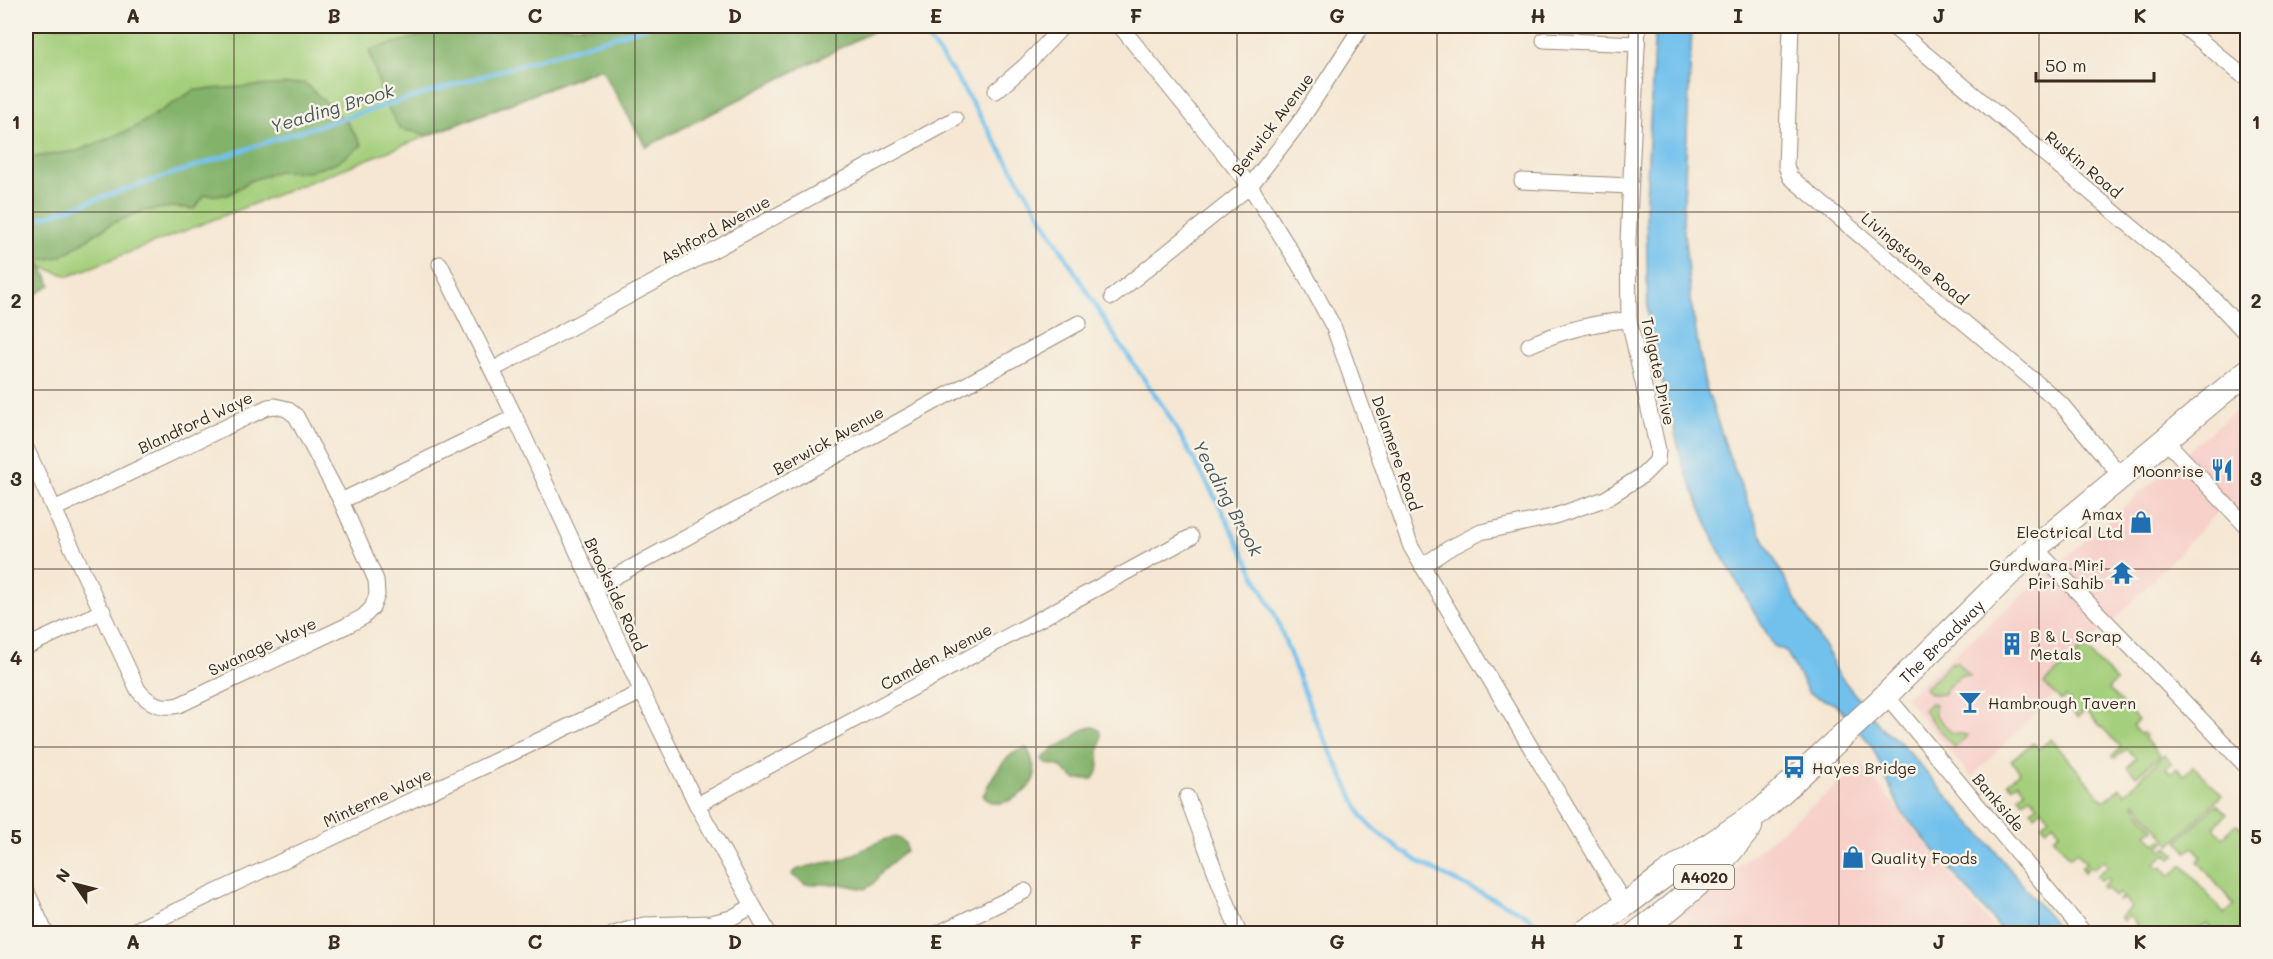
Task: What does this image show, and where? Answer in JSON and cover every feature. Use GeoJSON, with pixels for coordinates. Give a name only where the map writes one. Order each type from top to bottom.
{"type":"FeatureCollection","features":[{"type":"Feature","properties":{"kind":"main road","name":"The Broadway"},"geometry":{"type":"LineString","coordinates":[[1883,698],[2035,548],[2247,371]]}},
{"type":"Feature","properties":{"kind":"main road","name":"A4020"},"geometry":{"type":"LineString","coordinates":[[1585,932],[1762,810],[1883,698]]}},
{"type":"Feature","properties":{"kind":"main road","name":"A4020"},"geometry":{"type":"LineString","coordinates":[[1636,933],[1684,897],[1736,846],[1762,810]]}},
{"type":"Feature","properties":{"kind":"main road","name":"A4020"},"geometry":{"type":"LineString","coordinates":[[1665,875],[1675,881],[1684,897]]}},
{"type":"Feature","properties":{"kind":"street"},"geometry":{"type":"LineString","coordinates":[[996,91],[1025,66],[1063,26]]}},
{"type":"Feature","properties":{"kind":"street","name":"Delamere Road"},"geometry":{"type":"LineString","coordinates":[[1120,26],[1250,186],[1305,274],[1334,328],[1404,528],[1422,566],[1625,905]]}},
{"type":"Feature","properties":{"kind":"street","name":"Berwick Avenue"},"geometry":{"type":"LineString","coordinates":[[1112,297],[1250,186],[1299,123],[1362,26]]}},
{"type":"Feature","properties":{"kind":"street","name":"Tollgate Drive"},"geometry":{"type":"LineString","coordinates":[[1422,566],[1481,532],[1552,517],[1605,499],[1655,465],[1658,450],[1629,320],[1630,186],[1638,26]]}},
{"type":"Feature","properties":{"kind":"street","name":"Livingstone Road"},"geometry":{"type":"LineString","coordinates":[[1791,26],[1786,166],[1790,177],[2050,394],[2121,476]]}},
{"type":"Feature","properties":{"kind":"street","name":"Ruskin Road"},"geometry":{"type":"LineString","coordinates":[[1892,26],[2200,285],[2247,336]]}},
{"type":"Feature","properties":{"kind":"street"},"geometry":{"type":"LineString","coordinates":[[2183,26],[2247,80]]}},
{"type":"Feature","properties":{"kind":"street"},"geometry":{"type":"LineString","coordinates":[[1544,40],[1637,44]]}},
{"type":"Feature","properties":{"kind":"street","name":"Ashford Avenue"},"geometry":{"type":"LineString","coordinates":[[492,370],[955,119]]}},
{"type":"Feature","properties":{"kind":"street"},"geometry":{"type":"LineString","coordinates":[[1522,181],[1630,186]]}},
{"type":"Feature","properties":{"kind":"street","name":"Brookside Road"},"geometry":{"type":"LineString","coordinates":[[440,264],[515,417],[642,692],[697,805],[769,933]]}},
{"type":"Feature","properties":{"kind":"street"},"geometry":{"type":"LineString","coordinates":[[1529,345],[1593,323],[1629,320]]}},
{"type":"Feature","properties":{"kind":"street","name":"Berwick Avenue"},"geometry":{"type":"LineString","coordinates":[[594,588],[1079,323]]}},
{"type":"Feature","properties":{"kind":"street","name":"Blandford Waye"},"geometry":{"type":"LineString","coordinates":[[54,509],[268,407],[275,406],[287,409],[296,416],[341,501]]}},
{"type":"Feature","properties":{"kind":"street"},"geometry":{"type":"LineString","coordinates":[[341,501],[515,417]]}},
{"type":"Feature","properties":{"kind":"street"},"geometry":{"type":"LineString","coordinates":[[2164,439],[2247,528]]}},
{"type":"Feature","properties":{"kind":"street"},"geometry":{"type":"LineString","coordinates":[[26,448],[103,611],[26,647]]}},
{"type":"Feature","properties":{"kind":"street","name":"Swanage Waye"},"geometry":{"type":"LineString","coordinates":[[103,611],[142,695],[159,705],[172,707],[179,705],[346,626],[363,617],[372,608],[377,595],[376,579],[341,501]]}},
{"type":"Feature","properties":{"kind":"street","name":"Camden Avenue"},"geometry":{"type":"LineString","coordinates":[[697,805],[1191,537]]}},
{"type":"Feature","properties":{"kind":"street"},"geometry":{"type":"LineString","coordinates":[[2035,548],[2247,768]]}},
{"type":"Feature","properties":{"kind":"street","name":"Minterne Waye"},"geometry":{"type":"LineString","coordinates":[[127,933],[642,692]]}},
{"type":"Feature","properties":{"kind":"street","name":"Bankside"},"geometry":{"type":"LineString","coordinates":[[1883,698],[2085,933]]}},
{"type":"Feature","properties":{"kind":"street"},"geometry":{"type":"LineString","coordinates":[[1186,797],[1239,933]]}},
{"type":"Feature","properties":{"kind":"street"},"geometry":{"type":"LineString","coordinates":[[26,890],[46,933]]}},
{"type":"Feature","properties":{"kind":"street"},"geometry":{"type":"LineString","coordinates":[[937,933],[1025,891]]}},
{"type":"Feature","properties":{"kind":"street"},"geometry":{"type":"LineString","coordinates":[[614,933],[644,925],[711,923],[731,918],[753,906]]}},
{"type":"Feature","properties":{"kind":"shaded area"},"geometry":{"type":"Polygon","coordinates":[[[2247,400],[2247,506],[2236,517],[2223,506],[2112,623],[2079,650],[2089,661],[1971,777],[1905,697],[2247,400]]]}},
{"type":"Feature","properties":{"kind":"shaded area"},"geometry":{"type":"Polygon","coordinates":[[[1862,765],[1997,933],[1655,934],[1862,765]]]}},
{"type":"Feature","properties":{"kind":"green space"},"geometry":{"type":"Polygon","coordinates":[[[26,26],[882,26],[601,68],[69,276],[26,262],[26,26]]]}},
{"type":"Feature","properties":{"kind":"green space"},"geometry":{"type":"Polygon","coordinates":[[[458,26],[883,26],[646,147],[601,68],[429,135],[400,129],[384,101],[369,50],[458,26]]]}},
{"type":"Feature","properties":{"kind":"green space"},"geometry":{"type":"Polygon","coordinates":[[[305,83],[347,122],[362,145],[338,162],[308,172],[278,171],[250,181],[228,195],[205,195],[194,209],[172,207],[143,211],[111,224],[60,257],[39,260],[51,285],[33,296],[26,295],[26,158],[77,151],[132,129],[194,90],[305,83]]]}},
{"type":"Feature","properties":{"kind":"green space"},"geometry":{"type":"Polygon","coordinates":[[[2084,647],[2116,681],[2108,689],[2138,720],[2133,726],[2146,736],[2144,738],[2160,756],[2136,776],[2127,767],[2136,758],[2127,749],[2115,758],[2112,756],[2121,747],[2085,710],[2078,717],[2066,706],[2070,701],[2066,697],[2061,700],[2044,684],[2084,647]]]}},
{"type":"Feature","properties":{"kind":"green space"},"geometry":{"type":"Polygon","coordinates":[[[1957,661],[1970,676],[1961,675],[1945,690],[1944,694],[1930,694],[1925,688],[1952,662],[1954,664],[1957,661]]]}},
{"type":"Feature","properties":{"kind":"green space"},"geometry":{"type":"Polygon","coordinates":[[[1931,703],[1935,704],[1935,715],[1952,733],[1968,735],[1955,748],[1923,710],[1931,703]]]}},
{"type":"Feature","properties":{"kind":"green space"},"geometry":{"type":"Polygon","coordinates":[[[1093,727],[1100,730],[1102,738],[1099,769],[1092,779],[1075,779],[1059,766],[1046,764],[1042,759],[1081,731],[1093,727]]]}},
{"type":"Feature","properties":{"kind":"green space"},"geometry":{"type":"Polygon","coordinates":[[[2051,739],[2104,801],[2120,788],[2125,794],[2164,755],[2172,763],[2166,768],[2171,774],[2177,768],[2184,775],[2193,766],[2222,795],[2171,845],[2135,802],[2133,804],[2154,829],[2147,834],[2155,844],[2162,839],[2165,842],[2160,846],[2163,850],[2168,847],[2176,855],[2171,859],[2166,854],[2155,863],[2159,868],[2162,866],[2170,876],[2183,865],[2224,914],[2234,905],[2198,861],[2202,857],[2193,847],[2187,852],[2178,841],[2217,804],[2227,814],[2214,827],[2223,837],[2237,824],[2247,833],[2247,933],[2218,933],[2207,924],[2195,933],[2133,933],[2131,930],[2137,925],[2129,916],[2123,921],[2120,917],[2131,907],[2124,898],[2118,902],[2122,897],[2119,893],[2114,897],[2102,887],[2109,881],[2106,877],[2101,881],[2096,876],[2108,866],[2104,860],[2093,869],[2090,866],[2084,872],[2081,868],[2086,863],[2077,852],[2070,857],[2054,838],[2060,832],[2053,823],[2046,829],[2042,824],[2049,818],[2042,809],[2035,815],[2031,810],[2038,805],[2030,796],[2023,801],[2019,796],[2026,791],[2019,782],[2012,787],[2008,782],[2020,772],[2011,760],[2033,743],[2039,749],[2051,739]]]}},
{"type":"Feature","properties":{"kind":"green space"},"geometry":{"type":"Polygon","coordinates":[[[1026,748],[1035,775],[1029,787],[1006,802],[995,803],[983,796],[1005,760],[1018,750],[1026,748]]]}},
{"type":"Feature","properties":{"kind":"green space"},"geometry":{"type":"Polygon","coordinates":[[[894,837],[903,841],[906,851],[885,868],[873,884],[865,889],[839,884],[805,884],[792,875],[799,869],[840,860],[880,841],[894,837]]]}},
{"type":"Feature","properties":{"kind":"water"},"geometry":{"type":"Polygon","coordinates":[[[1655,26],[1692,26],[1683,222],[1691,302],[1704,381],[1729,456],[1760,532],[1798,604],[1832,659],[1833,667],[1884,731],[1898,740],[1991,846],[2062,933],[2004,933],[1901,811],[1871,744],[1835,704],[1809,694],[1786,651],[1774,646],[1718,549],[1683,465],[1648,324],[1646,199],[1655,26]]]}},
{"type":"Feature","properties":{"kind":"waterway","name":"Yeading Brook"},"geometry":{"type":"LineString","coordinates":[[26,223],[288,135],[649,26]]}},
{"type":"Feature","properties":{"kind":"waterway","name":"Yeading Brook"},"geometry":{"type":"LineString","coordinates":[[916,26],[955,75],[1111,331],[1168,414],[1217,501],[1276,617],[1313,715],[1363,818],[1403,852],[1449,878],[1516,910],[1533,920],[1548,934]]}},
{"type":"Feature","properties":{"kind":"place","name":"Moonrise"},"geometry":{"type":"Point","coordinates":[2222,470]}},
{"type":"Feature","properties":{"kind":"place","name":"Amax Electrical Ltd"},"geometry":{"type":"Point","coordinates":[2141,522]}},
{"type":"Feature","properties":{"kind":"place","name":"Gurdwara Miri Piri Sahib"},"geometry":{"type":"Point","coordinates":[2122,573]}},
{"type":"Feature","properties":{"kind":"place","name":"B & L Scrap Metals"},"geometry":{"type":"Point","coordinates":[2012,644]}},
{"type":"Feature","properties":{"kind":"place","name":"Hambrough Tavern"},"geometry":{"type":"Point","coordinates":[1970,702]}},
{"type":"Feature","properties":{"kind":"place","name":"Hayes Bridge"},"geometry":{"type":"Point","coordinates":[1794,767]}},
{"type":"Feature","properties":{"kind":"place","name":"Quality Foods"},"geometry":{"type":"Point","coordinates":[1853,857]}}]}
